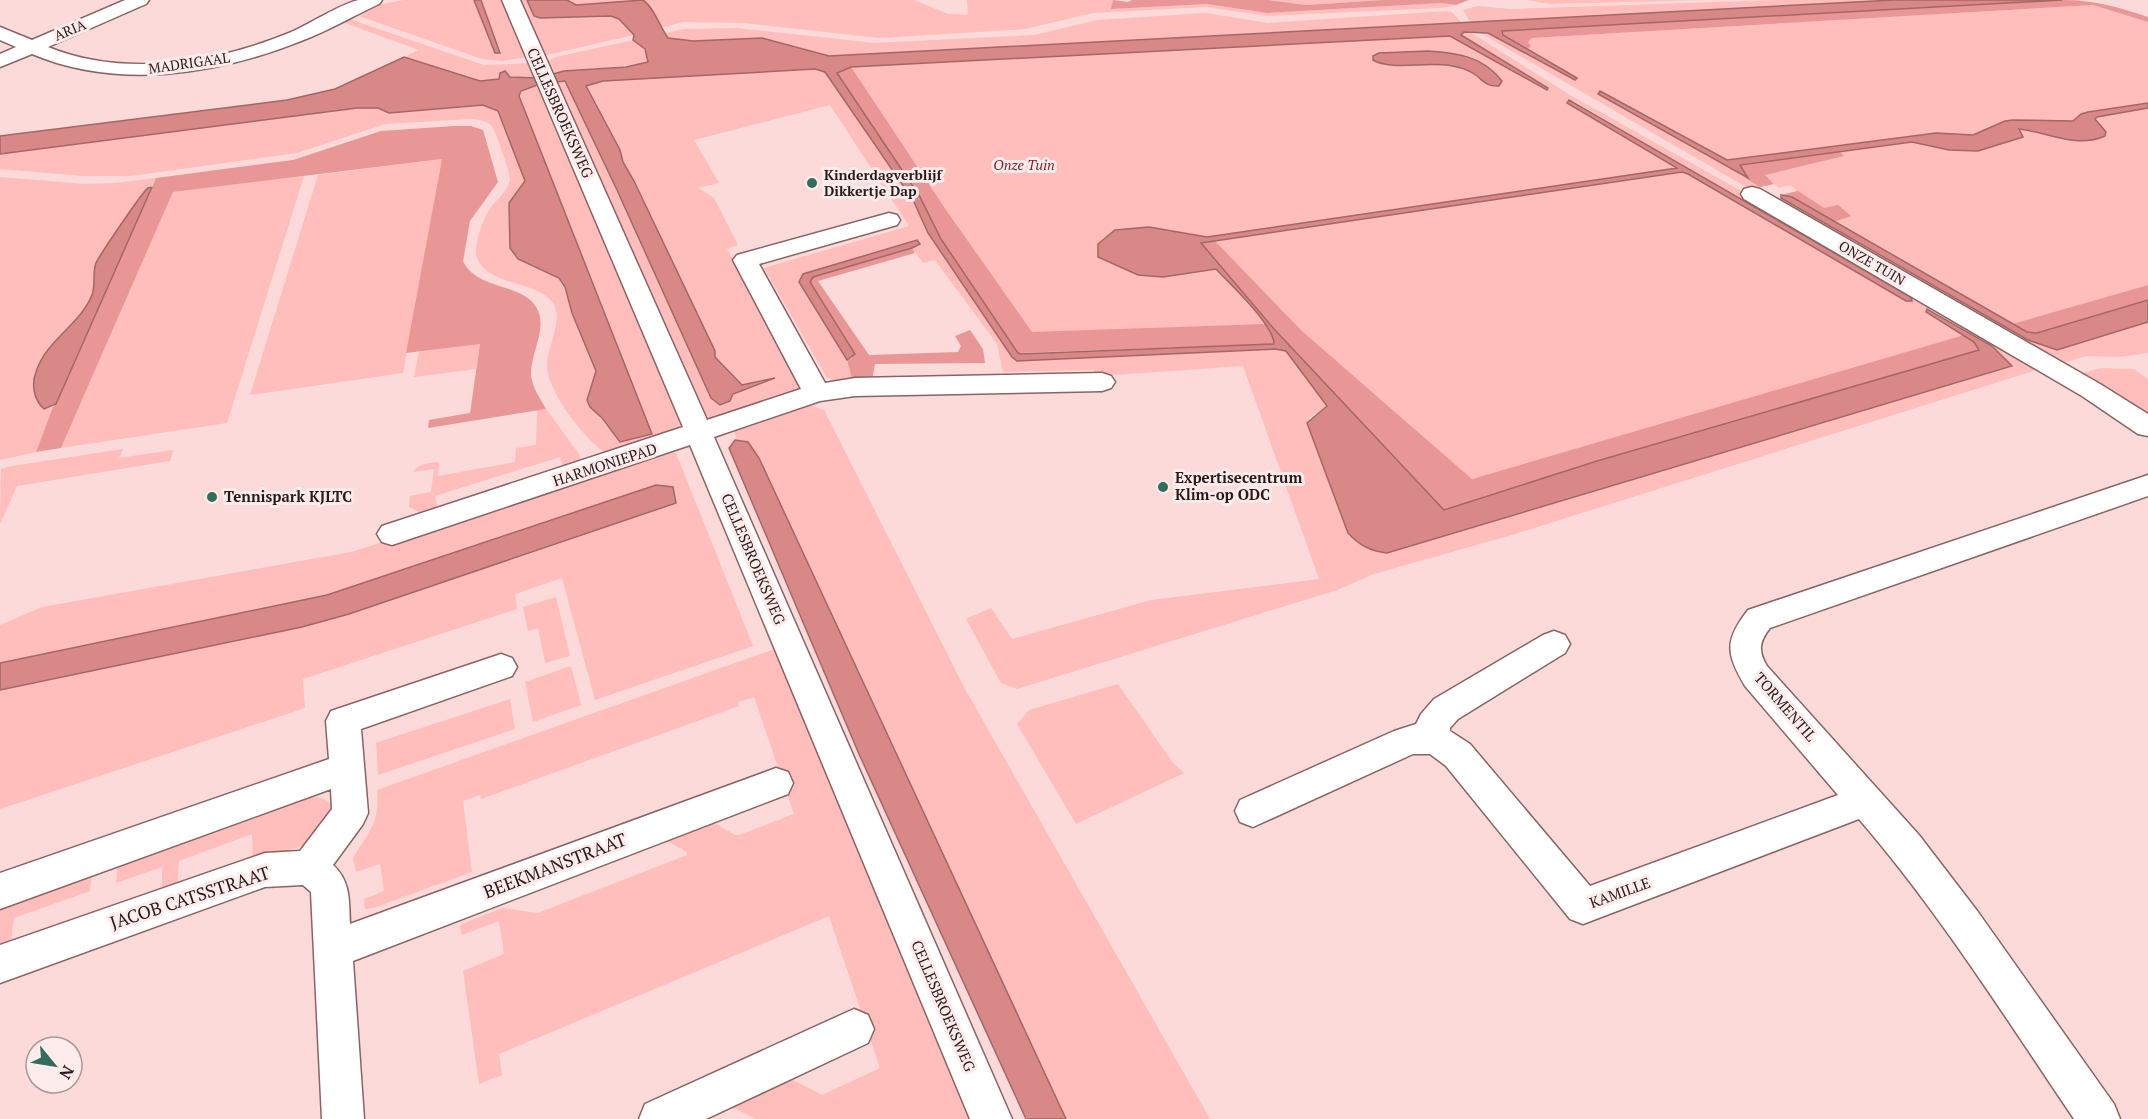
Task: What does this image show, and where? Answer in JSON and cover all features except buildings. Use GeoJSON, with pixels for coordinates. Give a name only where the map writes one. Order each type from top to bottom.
{"type":"FeatureCollection","features":[{"type":"Feature","properties":{"kind":"street","name":"ARIA"},"geometry":{"type":"LineString","coordinates":[[0,61],[140,0]]}},
{"type":"Feature","properties":{"kind":"street","name":"MADRIGAAL"},"geometry":{"type":"LineString","coordinates":[[0,33],[74,63],[105,68],[147,69],[198,64],[244,54],[295,37],[373,0]]}},
{"type":"Feature","properties":{"kind":"street","name":"CELLESBROEKSWEG"},"geometry":{"type":"LineString","coordinates":[[511,0],[699,433],[991,1119]]}},
{"type":"Feature","properties":{"kind":"street","name":"ONZE TUIN"},"geometry":{"type":"LineString","coordinates":[[1752,194],[2107,400],[2148,428]]}},
{"type":"Feature","properties":{"kind":"street"},"geometry":{"type":"LineString","coordinates":[[817,393],[745,260],[889,220]]}},
{"type":"Feature","properties":{"kind":"street","name":"HARMONIEPAD"},"geometry":{"type":"LineString","coordinates":[[392,534],[817,393],[855,387],[1102,382]]}},
{"type":"Feature","properties":{"kind":"street","name":"TORMENTIL"},"geometry":{"type":"LineString","coordinates":[[2099,1119],[1965,925],[1867,800],[1756,676],[1749,665],[1743,645],[1745,637],[1759,619],[2148,486]]}},
{"type":"Feature","properties":{"kind":"street"},"geometry":{"type":"LineString","coordinates":[[1253,812],[1406,741],[1419,737],[1434,739],[1433,724],[1446,709],[1554,644]]}},
{"type":"Feature","properties":{"kind":"street"},"geometry":{"type":"LineString","coordinates":[[343,1119],[329,885],[310,867],[350,813],[343,720],[501,667]]}},
{"type":"Feature","properties":{"kind":"street","name":"KAMILLE"},"geometry":{"type":"LineString","coordinates":[[1434,739],[1447,745],[1458,755],[1583,906],[1867,800]]}},
{"type":"Feature","properties":{"kind":"street"},"geometry":{"type":"LineString","coordinates":[[0,891],[347,768]]}},
{"type":"Feature","properties":{"kind":"street","name":"BEEKMANSTRAAT"},"geometry":{"type":"LineString","coordinates":[[334,949],[776,783]]}},
{"type":"Feature","properties":{"kind":"street","name":"JACOB CATSSTRAAT"},"geometry":{"type":"LineString","coordinates":[[0,964],[265,870],[310,867]]}},
{"type":"Feature","properties":{"kind":"street"},"geometry":{"type":"LineString","coordinates":[[660,1119],[854,1029]]}},
{"type":"Feature","properties":{"kind":"green space"},"geometry":{"type":"Polygon","coordinates":[[[404,0],[474,0],[495,53],[501,52],[481,0],[506,0],[527,57],[502,61],[482,59],[356,15],[378,5],[404,0]]]}},
{"type":"Feature","properties":{"kind":"green space"},"geometry":{"type":"Polygon","coordinates":[[[518,0],[527,0],[534,16],[540,18],[616,17],[634,35],[542,56],[518,0]]]}},
{"type":"Feature","properties":{"kind":"green space"},"geometry":{"type":"Polygon","coordinates":[[[567,0],[643,0],[576,5],[567,0]]]}},
{"type":"Feature","properties":{"kind":"green space"},"geometry":{"type":"Polygon","coordinates":[[[643,0],[914,0],[948,14],[968,15],[967,0],[1113,0],[1112,9],[1207,4],[1267,13],[1442,3],[1456,5],[1441,8],[1267,16],[1206,7],[1093,13],[1025,29],[880,38],[743,23],[683,22],[661,28],[643,0]]]}},
{"type":"Feature","properties":{"kind":"green space"},"geometry":{"type":"Polygon","coordinates":[[[1269,0],[1383,0],[1306,5],[1269,0]]]}},
{"type":"Feature","properties":{"kind":"green space"},"geometry":{"type":"Polygon","coordinates":[[[1527,0],[1701,0],[1550,4],[1527,0]]]}},
{"type":"Feature","properties":{"kind":"green space"},"geometry":{"type":"Polygon","coordinates":[[[1777,0],[1894,0],[1470,22],[1463,10],[1478,6],[1511,9],[1777,0]]]}},
{"type":"Feature","properties":{"kind":"green space"},"geometry":{"type":"Polygon","coordinates":[[[2093,5],[2148,22],[2148,103],[2088,112],[2081,114],[2073,121],[2005,121],[1973,135],[1936,133],[1727,160],[1600,91],[1719,163],[1744,163],[1912,142],[1949,150],[1978,151],[2019,129],[2071,140],[2104,129],[2095,119],[2097,117],[2148,108],[2148,285],[2012,324],[1792,197],[1781,195],[1797,191],[1790,185],[1779,188],[1774,184],[1754,188],[1746,187],[1477,31],[1488,33],[1571,79],[1577,79],[1528,49],[1531,46],[1527,42],[1531,38],[2093,5]]]}},
{"type":"Feature","properties":{"kind":"green space"},"geometry":{"type":"Polygon","coordinates":[[[1452,12],[1461,22],[829,56],[762,38],[693,41],[668,38],[665,33],[684,29],[736,28],[875,43],[1035,35],[1097,20],[1206,13],[1268,23],[1452,12]]]}},
{"type":"Feature","properties":{"kind":"green space"},"geometry":{"type":"Polygon","coordinates":[[[349,19],[484,65],[531,63],[538,78],[508,76],[506,72],[500,79],[491,81],[452,74],[404,57],[419,50],[342,22],[349,19]]]}},
{"type":"Feature","properties":{"kind":"green space","name":"Onze Tuin"},"geometry":{"type":"Polygon","coordinates":[[[1470,32],[1570,95],[1745,193],[2043,368],[1515,534],[1374,574],[1337,590],[1017,689],[1001,683],[966,619],[991,608],[1012,639],[1151,600],[1319,579],[1243,366],[1098,376],[1094,370],[1003,372],[997,344],[935,260],[923,263],[912,248],[919,244],[799,282],[847,360],[853,382],[833,384],[831,378],[827,378],[764,268],[909,226],[830,105],[694,140],[719,183],[698,188],[714,198],[738,245],[727,249],[799,388],[797,392],[713,420],[704,417],[555,82],[565,81],[711,398],[730,399],[733,394],[774,380],[742,385],[715,357],[715,351],[623,162],[620,150],[586,86],[603,81],[815,69],[826,72],[913,200],[928,233],[1012,357],[1275,349],[1286,351],[1327,406],[1309,418],[1312,438],[1355,541],[1375,551],[1992,346],[1927,309],[1926,312],[1964,335],[1472,479],[1302,331],[1215,241],[1682,172],[1905,301],[1912,300],[1574,101],[1567,103],[1678,168],[1207,237],[1149,227],[1098,257],[1138,275],[1163,277],[1216,269],[1272,334],[1021,354],[836,73],[851,67],[1450,36],[1547,90],[1548,88],[1460,35],[1470,32]],[[1439,52],[1379,53],[1385,65],[1448,64],[1471,72],[1480,80],[1502,81],[1487,66],[1478,61],[1439,52]]]}},
{"type":"Feature","properties":{"kind":"green space"},"geometry":{"type":"Polygon","coordinates":[[[633,40],[645,49],[648,62],[645,64],[550,74],[545,62],[556,57],[633,40]]]}},
{"type":"Feature","properties":{"kind":"green space"},"geometry":{"type":"Polygon","coordinates":[[[540,84],[686,425],[673,436],[610,456],[590,440],[570,416],[549,376],[547,365],[557,317],[553,303],[545,295],[535,290],[491,273],[482,267],[477,257],[477,240],[484,220],[507,188],[510,180],[496,134],[491,125],[486,122],[469,119],[385,124],[297,153],[131,176],[83,176],[0,169],[0,154],[357,108],[378,108],[383,111],[483,105],[498,111],[525,182],[509,203],[509,240],[513,255],[553,274],[561,283],[597,371],[588,394],[591,405],[601,419],[620,442],[652,434],[519,96],[525,89],[540,84]]]}},
{"type":"Feature","properties":{"kind":"green space"},"geometry":{"type":"Polygon","coordinates":[[[442,159],[403,373],[250,395],[318,175],[442,159]]]}},
{"type":"Feature","properties":{"kind":"green space"},"geometry":{"type":"Polygon","coordinates":[[[304,176],[227,423],[61,448],[173,192],[304,176]]]}},
{"type":"Feature","properties":{"kind":"green space"},"geometry":{"type":"Polygon","coordinates":[[[0,177],[85,184],[156,178],[97,260],[94,288],[87,306],[48,348],[40,361],[35,374],[42,408],[53,407],[36,452],[0,460],[0,177]]]}},
{"type":"Feature","properties":{"kind":"green space"},"geometry":{"type":"Polygon","coordinates":[[[1781,198],[2028,340],[2057,350],[2148,322],[2148,353],[2120,357],[2086,356],[2059,364],[1780,203],[1781,198]]]}},
{"type":"Feature","properties":{"kind":"green space"},"geometry":{"type":"Polygon","coordinates":[[[480,343],[476,369],[414,377],[419,352],[480,343]]]}},
{"type":"Feature","properties":{"kind":"green space"},"geometry":{"type":"Polygon","coordinates":[[[2101,368],[2134,369],[2148,379],[2148,420],[2077,375],[2101,368]]]}},
{"type":"Feature","properties":{"kind":"green space"},"geometry":{"type":"Polygon","coordinates":[[[805,404],[824,410],[965,689],[1210,1119],[1066,1119],[759,458],[748,442],[737,440],[733,427],[805,404]]]}},
{"type":"Feature","properties":{"kind":"green space"},"geometry":{"type":"Polygon","coordinates":[[[546,409],[579,454],[580,460],[564,471],[560,457],[435,496],[438,511],[424,514],[409,507],[410,496],[431,492],[434,469],[413,472],[418,467],[439,462],[438,476],[515,462],[516,448],[536,445],[537,410],[546,409]]]}},
{"type":"Feature","properties":{"kind":"green space"},"geometry":{"type":"Polygon","coordinates":[[[123,449],[119,458],[173,450],[170,461],[17,486],[0,524],[1,469],[123,449]]]}},
{"type":"Feature","properties":{"kind":"green space"},"geometry":{"type":"Polygon","coordinates":[[[676,453],[753,646],[595,700],[562,578],[515,594],[517,609],[303,679],[305,708],[0,809],[0,690],[302,627],[349,614],[504,560],[656,485],[327,595],[0,663],[0,625],[42,607],[351,552],[676,453]]]}},
{"type":"Feature","properties":{"kind":"green space"},"geometry":{"type":"Polygon","coordinates":[[[556,597],[570,656],[545,663],[538,628],[528,631],[523,607],[556,597]]]}},
{"type":"Feature","properties":{"kind":"green space"},"geometry":{"type":"Polygon","coordinates":[[[780,647],[976,1119],[756,1119],[728,1105],[785,1076],[822,1095],[880,1068],[829,916],[499,1054],[502,1075],[479,1084],[463,971],[504,954],[499,921],[462,935],[460,925],[502,908],[538,913],[687,855],[687,852],[662,838],[708,819],[735,835],[739,835],[794,814],[754,697],[738,702],[739,706],[481,799],[480,795],[463,801],[472,872],[365,909],[364,899],[384,891],[380,864],[356,872],[353,858],[375,819],[377,790],[780,647]]]}},
{"type":"Feature","properties":{"kind":"green space"},"geometry":{"type":"Polygon","coordinates":[[[571,666],[581,705],[533,722],[525,682],[571,666]]]}},
{"type":"Feature","properties":{"kind":"green space"},"geometry":{"type":"Polygon","coordinates":[[[1118,684],[1173,763],[1184,773],[1076,824],[1017,724],[1029,710],[1118,684]]]}},
{"type":"Feature","properties":{"kind":"green space"},"geometry":{"type":"Polygon","coordinates":[[[510,699],[515,729],[378,775],[376,743],[510,699]]]}},
{"type":"Feature","properties":{"kind":"green space"},"geometry":{"type":"Polygon","coordinates":[[[304,797],[315,797],[328,802],[337,814],[308,844],[253,862],[252,834],[179,861],[177,888],[162,894],[162,867],[116,883],[118,861],[304,797]]]}},
{"type":"Feature","properties":{"kind":"green space"},"geometry":{"type":"Polygon","coordinates":[[[92,871],[90,891],[14,918],[10,948],[0,952],[0,903],[92,871]]]}},
{"type":"Feature","properties":{"kind":"shaded area"},"geometry":{"type":"Polygon","coordinates":[[[474,0],[481,0],[500,53],[495,53],[474,0]]]}},
{"type":"Feature","properties":{"kind":"shaded area"},"geometry":{"type":"Polygon","coordinates":[[[527,0],[567,0],[576,5],[643,0],[668,38],[693,41],[762,38],[829,56],[1894,0],[2062,0],[1502,31],[1503,35],[1577,78],[1575,80],[1488,33],[1464,32],[1461,35],[1548,88],[1547,90],[1450,36],[851,67],[837,73],[920,197],[941,239],[1018,353],[1021,354],[1274,344],[1267,326],[1241,294],[1216,269],[1163,277],[1138,275],[1098,257],[1098,244],[1115,230],[1149,227],[1207,237],[1677,168],[1567,103],[1569,100],[1911,297],[1912,301],[1906,301],[1682,172],[1201,243],[1274,329],[1444,510],[1597,461],[1979,350],[1974,342],[1926,312],[1927,309],[1992,346],[2012,366],[1387,553],[1365,547],[1348,533],[1307,423],[1327,406],[1286,351],[1275,349],[1017,361],[1012,357],[928,233],[913,200],[825,72],[815,69],[603,81],[586,86],[620,150],[623,162],[715,351],[715,357],[742,385],[775,378],[733,394],[730,401],[720,405],[711,398],[565,81],[540,84],[521,91],[519,96],[652,434],[620,442],[602,418],[590,407],[587,400],[596,371],[572,313],[565,287],[559,278],[518,259],[510,248],[509,203],[525,181],[498,111],[483,105],[389,113],[378,108],[357,108],[0,154],[0,136],[287,100],[335,89],[404,57],[480,81],[499,79],[500,73],[505,71],[510,77],[538,78],[564,71],[626,67],[648,62],[645,49],[633,40],[634,35],[619,19],[611,16],[540,18],[534,16],[527,0]]]}},
{"type":"Feature","properties":{"kind":"shaded area"},"geometry":{"type":"Polygon","coordinates":[[[1113,0],[1128,2],[1132,0],[1269,0],[1306,5],[1383,0],[1469,0],[1456,5],[1442,3],[1267,13],[1207,4],[1111,9],[1113,0]]]}},
{"type":"Feature","properties":{"kind":"shaded area"},"geometry":{"type":"Polygon","coordinates":[[[2062,0],[2084,1],[2116,7],[2148,17],[2148,22],[2093,5],[1532,38],[1528,42],[1531,46],[1528,49],[1501,33],[1502,31],[2062,0]]]}},
{"type":"Feature","properties":{"kind":"shaded area"},"geometry":{"type":"Polygon","coordinates":[[[1428,51],[1469,57],[1486,66],[1502,81],[1499,86],[1491,85],[1469,71],[1452,66],[1390,65],[1373,60],[1373,56],[1379,53],[1428,51]]]}},
{"type":"Feature","properties":{"kind":"shaded area"},"geometry":{"type":"Polygon","coordinates":[[[851,67],[946,210],[1032,332],[1265,324],[1274,344],[1018,353],[941,239],[920,197],[836,73],[851,67]]]}},
{"type":"Feature","properties":{"kind":"shaded area"},"geometry":{"type":"Polygon","coordinates":[[[1600,91],[1727,160],[1936,133],[1973,135],[2005,121],[2073,121],[2081,114],[2088,112],[2148,103],[2148,108],[2097,117],[2095,119],[2106,132],[2105,136],[2094,140],[2073,140],[2019,129],[2023,137],[1978,151],[1949,150],[1912,142],[1740,165],[1748,178],[1598,94],[1600,91]]]}},
{"type":"Feature","properties":{"kind":"shaded area"},"geometry":{"type":"Polygon","coordinates":[[[471,126],[483,130],[498,182],[470,221],[463,261],[478,277],[521,294],[536,307],[541,323],[531,375],[546,409],[428,428],[429,420],[470,413],[480,344],[406,353],[442,159],[173,192],[61,448],[36,452],[53,407],[156,178],[293,160],[381,131],[471,126]]]}},
{"type":"Feature","properties":{"kind":"shaded area"},"geometry":{"type":"Polygon","coordinates":[[[1839,151],[1844,156],[1765,175],[1774,184],[1760,187],[1744,177],[1748,178],[1740,165],[1839,151]]]}},
{"type":"Feature","properties":{"kind":"shaded area"},"geometry":{"type":"Polygon","coordinates":[[[152,187],[56,404],[44,409],[36,397],[34,387],[34,377],[41,361],[55,341],[87,306],[93,291],[96,263],[138,200],[148,188],[152,187]]]}},
{"type":"Feature","properties":{"kind":"shaded area"},"geometry":{"type":"Polygon","coordinates":[[[1798,191],[1824,208],[1838,205],[1851,216],[1834,222],[1792,197],[1781,195],[1798,191]]]}},
{"type":"Feature","properties":{"kind":"shaded area"},"geometry":{"type":"Polygon","coordinates":[[[1781,195],[1792,197],[2027,332],[2037,333],[2148,300],[2148,322],[2057,350],[2028,340],[1781,198],[1781,195]]]}},
{"type":"Feature","properties":{"kind":"shaded area"},"geometry":{"type":"Polygon","coordinates":[[[917,240],[920,244],[912,248],[813,277],[810,282],[855,354],[847,360],[799,282],[803,274],[917,240]]]}},
{"type":"Feature","properties":{"kind":"shaded area"},"geometry":{"type":"Polygon","coordinates":[[[1215,241],[1302,331],[1472,479],[1964,335],[1974,342],[1979,350],[1597,461],[1444,511],[1274,329],[1201,243],[1215,241]]]}},
{"type":"Feature","properties":{"kind":"shaded area"},"geometry":{"type":"Polygon","coordinates":[[[912,248],[915,253],[818,281],[869,355],[958,352],[961,346],[955,336],[970,330],[983,349],[985,363],[875,364],[872,380],[853,382],[847,360],[852,358],[810,282],[813,277],[912,248]]]}},
{"type":"Feature","properties":{"kind":"shaded area"},"geometry":{"type":"Polygon","coordinates":[[[2148,285],[2148,300],[2037,333],[2027,332],[2012,324],[2148,285]]]}},
{"type":"Feature","properties":{"kind":"shaded area"},"geometry":{"type":"Polygon","coordinates":[[[735,440],[748,442],[759,458],[1066,1119],[1026,1119],[859,754],[729,448],[735,440]]]}},
{"type":"Feature","properties":{"kind":"shaded area"},"geometry":{"type":"Polygon","coordinates":[[[656,485],[673,487],[676,503],[349,614],[302,627],[0,690],[0,663],[327,595],[656,485]]]}},
{"type":"Feature","properties":{"kind":"place","name":"Kinderdagverblijf Dikkertje Dap"},"geometry":{"type":"Point","coordinates":[812,183]}},
{"type":"Feature","properties":{"kind":"place","name":"Expertisecentrum Klim-op ODC"},"geometry":{"type":"Point","coordinates":[1163,487]}},
{"type":"Feature","properties":{"kind":"place","name":"Tennispark KJLTC"},"geometry":{"type":"Point","coordinates":[212,497]}}]}
